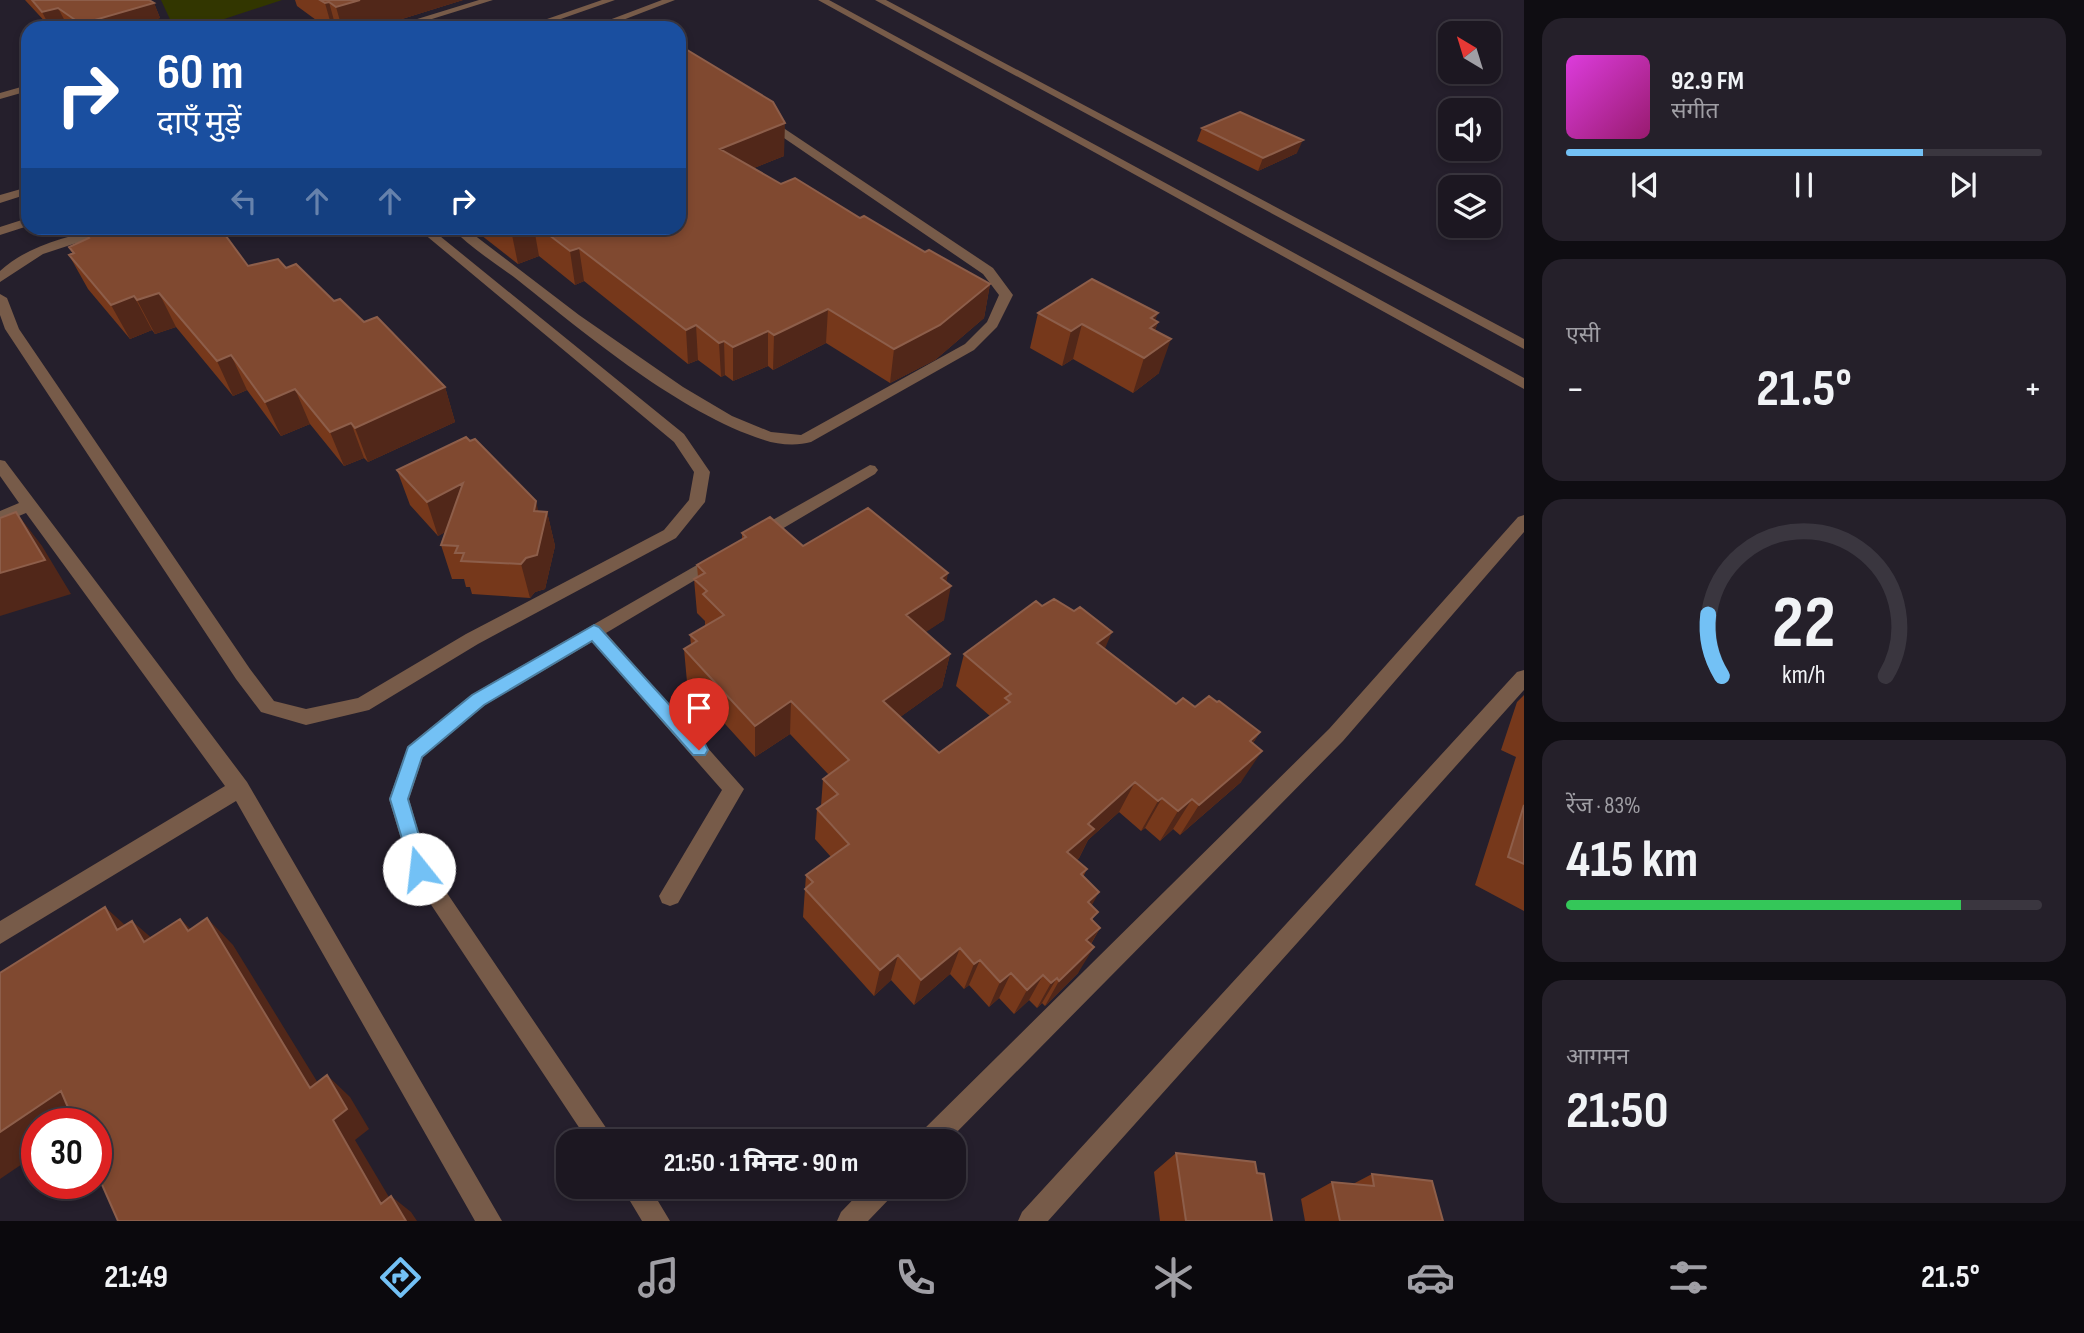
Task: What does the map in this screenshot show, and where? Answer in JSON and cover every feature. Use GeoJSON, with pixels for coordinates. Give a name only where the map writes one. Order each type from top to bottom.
{"type":"FeatureCollection","features":[{"type":"Feature","properties":{"kind":"street"},"geometry":{"type":"LineString","coordinates":[[418,21],[489,0]]}},
{"type":"Feature","properties":{"kind":"street"},"geometry":{"type":"LineString","coordinates":[[547,21],[611,0]]}},
{"type":"Feature","properties":{"kind":"street"},"geometry":{"type":"LineString","coordinates":[[613,21],[671,0]]}},
{"type":"Feature","properties":{"kind":"street"},"geometry":{"type":"LineString","coordinates":[[822,0],[1524,384]]}},
{"type":"Feature","properties":{"kind":"street"},"geometry":{"type":"LineString","coordinates":[[880,0],[1524,345]]}},
{"type":"Feature","properties":{"kind":"street"},"geometry":{"type":"LineString","coordinates":[[442,14],[448,21]]}},
{"type":"Feature","properties":{"kind":"street"},"geometry":{"type":"LineString","coordinates":[[0,96],[21,90]]}},
{"type":"Feature","properties":{"kind":"street"},"geometry":{"type":"LineString","coordinates":[[467,235],[651,374],[737,425],[767,439],[800,440],[849,417],[984,337],[1001,314],[1006,295],[988,271],[757,115]]}},
{"type":"Feature","properties":{"kind":"street"},"geometry":{"type":"LineString","coordinates":[[0,199],[21,192]]}},
{"type":"Feature","properties":{"kind":"street"},"geometry":{"type":"LineString","coordinates":[[0,231],[21,224]]}},
{"type":"Feature","properties":{"kind":"street"},"geometry":{"type":"LineString","coordinates":[[0,278],[12,264],[49,246],[90,235]]}},
{"type":"Feature","properties":{"kind":"street"},"geometry":{"type":"LineString","coordinates":[[0,298],[12,329],[243,674],[268,707],[306,717],[362,705],[472,639],[670,534],[697,502],[702,472],[680,439],[432,235]]}},
{"type":"Feature","properties":{"kind":"street"},"geometry":{"type":"LineString","coordinates":[[0,466],[240,788],[489,1221]]}},
{"type":"Feature","properties":{"kind":"street"},"geometry":{"type":"LineString","coordinates":[[595,1129],[419,869],[399,799],[415,752],[478,700],[870,470]]}},
{"type":"Feature","properties":{"kind":"street"},"geometry":{"type":"LineString","coordinates":[[0,518],[29,505]]}},
{"type":"Feature","properties":{"kind":"street"},"geometry":{"type":"LineString","coordinates":[[942,1129],[1336,735],[1524,521]]}},
{"type":"Feature","properties":{"kind":"street"},"geometry":{"type":"LineString","coordinates":[[594,632],[734,789],[670,896]]}},
{"type":"Feature","properties":{"kind":"street"},"geometry":{"type":"LineString","coordinates":[[1031,1221],[1524,677]]}},
{"type":"Feature","properties":{"kind":"street"},"geometry":{"type":"LineString","coordinates":[[0,933],[240,788]]}},
{"type":"Feature","properties":{"kind":"street"},"geometry":{"type":"LineString","coordinates":[[643,1199],[657,1221]]}},
{"type":"Feature","properties":{"kind":"street"},"geometry":{"type":"LineString","coordinates":[[850,1221],[871,1199]]}},
{"type":"Feature","properties":{"kind":"green space"},"geometry":{"type":"Polygon","coordinates":[[[161,0],[282,0],[218,21],[171,21],[161,0]]]}},
{"type":"Feature","properties":{"kind":"building"},"geometry":{"type":"Polygon","coordinates":[[[32,0],[149,0],[154,3],[91,21],[77,21],[58,8],[42,12],[32,0]]]}},
{"type":"Feature","properties":{"kind":"building"},"geometry":{"type":"Polygon","coordinates":[[[320,0],[360,0],[336,7],[320,0]]]}},
{"type":"Feature","properties":{"kind":"building"},"geometry":{"type":"Polygon","coordinates":[[[686,49],[773,102],[785,123],[720,149],[781,184],[795,178],[860,218],[864,216],[925,252],[929,250],[990,284],[940,325],[894,349],[828,309],[774,335],[768,331],[733,347],[724,341],[719,343],[696,325],[686,330],[579,248],[570,251],[549,235],[686,235],[686,49]]]}},
{"type":"Feature","properties":{"kind":"building"},"geometry":{"type":"Polygon","coordinates":[[[1240,112],[1303,140],[1263,158],[1202,128],[1240,112]]]}},
{"type":"Feature","properties":{"kind":"building"},"geometry":{"type":"Polygon","coordinates":[[[225,235],[248,266],[278,259],[286,268],[296,264],[334,301],[340,299],[364,322],[377,317],[445,387],[355,428],[351,423],[330,432],[295,389],[265,402],[231,355],[217,361],[159,293],[137,300],[134,296],[111,305],[69,255],[74,253],[69,247],[89,238],[87,236],[225,235]]]}},
{"type":"Feature","properties":{"kind":"building"},"geometry":{"type":"Polygon","coordinates":[[[1092,279],[1158,313],[1151,318],[1158,322],[1150,328],[1171,339],[1144,358],[1082,324],[1071,331],[1038,313],[1092,279]]]}},
{"type":"Feature","properties":{"kind":"building"},"geometry":{"type":"Polygon","coordinates":[[[466,437],[470,441],[475,439],[536,501],[534,511],[547,512],[537,555],[526,558],[521,564],[461,561],[464,553],[455,553],[458,546],[441,545],[463,483],[427,502],[397,470],[466,437]]]}},
{"type":"Feature","properties":{"kind":"building"},"geometry":{"type":"Polygon","coordinates":[[[868,508],[948,573],[941,578],[951,586],[906,615],[950,654],[883,701],[939,753],[1010,702],[1005,698],[1011,694],[964,654],[1036,601],[1042,606],[1054,599],[1074,611],[1080,607],[1112,632],[1097,643],[1176,704],[1183,698],[1195,707],[1209,696],[1260,732],[1250,741],[1262,751],[1199,805],[1192,799],[1178,811],[1162,798],[1158,801],[1135,782],[1088,824],[1094,829],[1067,852],[1087,869],[1081,874],[1099,892],[1088,902],[1098,912],[1091,919],[1100,928],[1086,940],[1094,947],[1059,981],[1057,978],[1051,983],[1043,975],[1027,990],[1011,973],[1000,982],[980,960],[974,964],[960,948],[921,980],[898,955],[880,970],[805,889],[813,882],[806,875],[849,844],[817,809],[838,794],[823,779],[849,760],[791,701],[755,726],[684,649],[697,641],[690,635],[724,615],[703,594],[707,591],[694,579],[705,573],[697,565],[746,537],[742,533],[770,517],[803,546],[868,508]]]}},
{"type":"Feature","properties":{"kind":"building"},"geometry":{"type":"Polygon","coordinates":[[[16,512],[45,560],[0,573],[0,518],[16,512]]]}},
{"type":"Feature","properties":{"kind":"building"},"geometry":{"type":"Polygon","coordinates":[[[1524,805],[1524,864],[1508,857],[1524,805]]]}},
{"type":"Feature","properties":{"kind":"building"},"geometry":{"type":"Polygon","coordinates":[[[105,907],[117,930],[132,921],[144,942],[180,919],[188,931],[207,918],[310,1088],[327,1075],[347,1109],[333,1120],[381,1204],[391,1196],[406,1221],[118,1221],[108,1199],[112,1199],[112,1108],[68,1108],[61,1091],[36,1108],[21,1108],[21,1118],[0,1132],[0,973],[105,907]]]}},
{"type":"Feature","properties":{"kind":"building"},"geometry":{"type":"Polygon","coordinates":[[[1176,1153],[1255,1162],[1257,1173],[1264,1174],[1272,1221],[1186,1221],[1176,1153]]]}},
{"type":"Feature","properties":{"kind":"building"},"geometry":{"type":"Polygon","coordinates":[[[1372,1174],[1432,1181],[1443,1221],[1340,1221],[1332,1182],[1374,1186],[1372,1174]]]}},
{"type":"Feature","properties":{"kind":"route"},"geometry":{"type":"LineString","coordinates":[[419,869],[399,799],[415,752],[478,700],[594,632],[699,750]]}}]}
